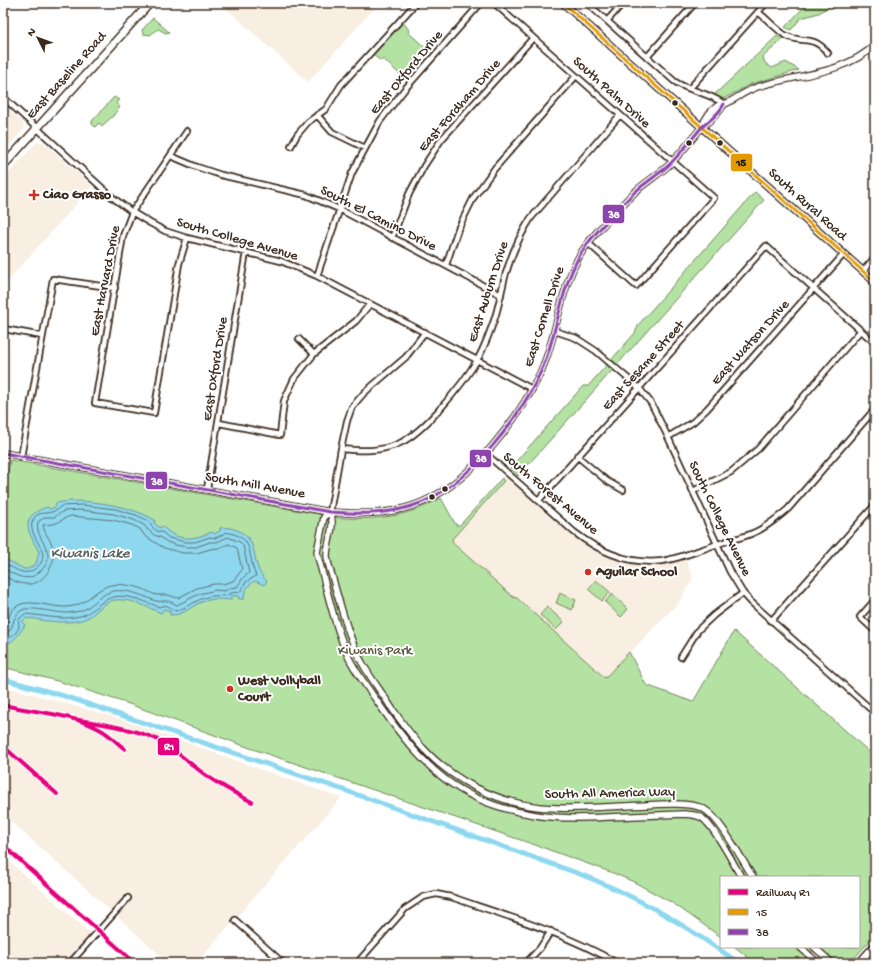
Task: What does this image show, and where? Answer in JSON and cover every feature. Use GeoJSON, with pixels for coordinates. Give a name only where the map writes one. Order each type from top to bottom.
{"type":"FeatureCollection","features":[{"type":"Feature","properties":{"kind":"main road","name":"East Baseline Road"},"geometry":{"type":"LineString","coordinates":[[3,166],[150,3]]}},
{"type":"Feature","properties":{"kind":"main road","name":"South Rural Road"},"geometry":{"type":"LineString","coordinates":[[563,3],[875,282]]}},
{"type":"Feature","properties":{"kind":"main road"},"geometry":{"type":"LineString","coordinates":[[859,963],[875,945]]}},
{"type":"Feature","properties":{"kind":"street"},"geometry":{"type":"LineString","coordinates":[[291,146],[297,135],[308,122],[326,109],[341,85],[416,3]]}},
{"type":"Feature","properties":{"kind":"street","name":"East Oxford Drive"},"geometry":{"type":"LineString","coordinates":[[317,276],[352,173],[380,121],[404,90],[481,3]]}},
{"type":"Feature","properties":{"kind":"street","name":"South Palm Drive"},"geometry":{"type":"LineString","coordinates":[[494,3],[714,198],[636,286],[588,243]]}},
{"type":"Feature","properties":{"kind":"street"},"geometry":{"type":"LineString","coordinates":[[587,3],[674,81],[680,85],[710,95],[724,104]]}},
{"type":"Feature","properties":{"kind":"street"},"geometry":{"type":"LineString","coordinates":[[607,21],[624,3]]}},
{"type":"Feature","properties":{"kind":"street"},"geometry":{"type":"LineString","coordinates":[[647,57],[695,3]]}},
{"type":"Feature","properties":{"kind":"street"},"geometry":{"type":"LineString","coordinates":[[690,88],[766,3]]}},
{"type":"Feature","properties":{"kind":"street"},"geometry":{"type":"LineString","coordinates":[[758,12],[785,34],[793,38],[814,41],[821,45],[828,53]]}},
{"type":"Feature","properties":{"kind":"street","name":"East Fordham Drive"},"geometry":{"type":"LineString","coordinates":[[392,238],[409,194],[424,166],[442,140],[533,38]]}},
{"type":"Feature","properties":{"kind":"street","name":"East Cornell Drive"},"geometry":{"type":"LineString","coordinates":[[485,453],[520,410],[532,389],[545,360],[555,330],[562,296],[572,271],[588,243],[636,191],[656,177],[673,162],[702,127],[706,117],[717,106],[724,104],[755,87],[826,71],[844,65],[865,53],[875,45]]}},
{"type":"Feature","properties":{"kind":"street"},"geometry":{"type":"LineString","coordinates":[[446,265],[458,229],[474,197],[495,168],[576,76]]}},
{"type":"Feature","properties":{"kind":"street","name":"South College Avenue"},"geometry":{"type":"LineString","coordinates":[[3,97],[112,197],[132,212],[158,227],[187,238],[281,261],[317,276],[532,389]]}},
{"type":"Feature","properties":{"kind":"street"},"geometry":{"type":"LineString","coordinates":[[317,115],[332,132],[365,148]]}},
{"type":"Feature","properties":{"kind":"street","name":"East Auburn Drive"},"geometry":{"type":"LineString","coordinates":[[341,449],[362,451],[382,449],[401,443],[420,430],[438,411],[477,361],[493,324],[512,254],[520,235],[531,218],[620,116]]}},
{"type":"Feature","properties":{"kind":"street","name":"East Harvard Drive"},"geometry":{"type":"LineString","coordinates":[[187,131],[132,212],[123,236],[95,402],[154,413],[179,264],[187,238]]}},
{"type":"Feature","properties":{"kind":"street","name":"South El Camino Drive"},"geometry":{"type":"LineString","coordinates":[[171,156],[221,176],[306,195],[340,209],[501,295]]}},
{"type":"Feature","properties":{"kind":"street","name":"East Sesame Street"},"geometry":{"type":"LineString","coordinates":[[539,500],[766,246],[814,289]]}},
{"type":"Feature","properties":{"kind":"street","name":"East Oxford Drive"},"geometry":{"type":"LineString","coordinates":[[207,489],[246,252]]}},
{"type":"Feature","properties":{"kind":"street","name":"East Watson Drive"},"geometry":{"type":"LineString","coordinates":[[668,437],[693,422],[707,409],[844,254]]}},
{"type":"Feature","properties":{"kind":"street"},"geometry":{"type":"LineString","coordinates":[[863,271],[875,257]]}},
{"type":"Feature","properties":{"kind":"street"},"geometry":{"type":"LineString","coordinates":[[21,457],[53,279],[115,288]]}},
{"type":"Feature","properties":{"kind":"street"},"geometry":{"type":"LineString","coordinates":[[814,289],[875,343]]}},
{"type":"Feature","properties":{"kind":"street"},"geometry":{"type":"LineString","coordinates":[[219,423],[280,435],[284,401],[294,379],[314,354],[356,321],[370,304]]}},
{"type":"Feature","properties":{"kind":"street"},"geometry":{"type":"LineString","coordinates":[[4,329],[42,336]]}},
{"type":"Feature","properties":{"kind":"street","name":"South College Avenue"},"geometry":{"type":"LineString","coordinates":[[555,330],[576,338],[596,351],[639,388],[651,403],[730,572],[743,593],[771,621],[875,713]]}},
{"type":"Feature","properties":{"kind":"street"},"geometry":{"type":"LineString","coordinates":[[693,491],[731,472],[758,449],[861,330]]}},
{"type":"Feature","properties":{"kind":"street"},"geometry":{"type":"LineString","coordinates":[[330,512],[341,449],[347,421],[352,407],[364,393],[406,357],[425,332]]}},
{"type":"Feature","properties":{"kind":"street"},"geometry":{"type":"LineString","coordinates":[[299,339],[314,354]]}},
{"type":"Feature","properties":{"kind":"street","name":"South Forest Avenue"},"geometry":{"type":"LineString","coordinates":[[485,453],[577,535],[588,543],[612,555],[636,560],[661,561],[684,556],[753,533],[774,521],[788,509],[875,409]]}},
{"type":"Feature","properties":{"kind":"street","name":"South Mill Avenue"},"geometry":{"type":"LineString","coordinates":[[3,453],[330,512],[375,513],[412,506],[431,498],[464,476],[485,453]]}},
{"type":"Feature","properties":{"kind":"street"},"geometry":{"type":"LineString","coordinates":[[577,456],[607,481],[623,490]]}},
{"type":"Feature","properties":{"kind":"street"},"geometry":{"type":"LineString","coordinates":[[771,621],[875,505]]}},
{"type":"Feature","properties":{"kind":"street","name":"South All America Way"},"geometry":{"type":"LineString","coordinates":[[740,876],[710,825],[702,817],[697,815],[551,817],[511,811],[481,800],[455,786],[431,768],[404,740],[362,680],[346,651],[337,627],[318,557],[324,517],[330,512],[333,518],[327,550],[328,561],[354,647],[367,672],[416,741],[428,754],[452,774],[489,793],[523,804],[538,807],[680,805],[700,807],[715,819],[752,876]]}},
{"type":"Feature","properties":{"kind":"street"},"geometry":{"type":"LineString","coordinates":[[322,531],[331,532]]}},
{"type":"Feature","properties":{"kind":"street"},"geometry":{"type":"LineString","coordinates":[[680,657],[698,630],[714,615],[743,593]]}},
{"type":"Feature","properties":{"kind":"street"},"geometry":{"type":"LineString","coordinates":[[875,600],[860,617],[875,631]]}},
{"type":"Feature","properties":{"kind":"street"},"geometry":{"type":"LineString","coordinates":[[346,651],[354,647]]}},
{"type":"Feature","properties":{"kind":"street"},"geometry":{"type":"LineString","coordinates":[[597,807],[597,817]]}},
{"type":"Feature","properties":{"kind":"street"},"geometry":{"type":"LineString","coordinates":[[723,848],[731,843]]}},
{"type":"Feature","properties":{"kind":"street"},"geometry":{"type":"LineString","coordinates":[[358,963],[404,909],[423,898],[436,894],[451,897],[551,931],[617,963]]}},
{"type":"Feature","properties":{"kind":"street"},"geometry":{"type":"LineString","coordinates":[[70,963],[128,898]]}},
{"type":"Feature","properties":{"kind":"street"},"geometry":{"type":"LineString","coordinates":[[234,920],[283,963]]}},
{"type":"Feature","properties":{"kind":"street"},"geometry":{"type":"LineString","coordinates":[[526,963],[540,948],[551,931]]}},
{"type":"Feature","properties":{"kind":"street"},"geometry":{"type":"LineString","coordinates":[[801,948],[816,961],[820,952]]}},
{"type":"Feature","properties":{"kind":"street"},"geometry":{"type":"LineString","coordinates":[[815,948],[832,963]]}},
{"type":"Feature","properties":{"kind":"shaded area"},"geometry":{"type":"Polygon","coordinates":[[[220,3],[379,3],[308,82],[220,3]]]}},
{"type":"Feature","properties":{"kind":"shaded area"},"geometry":{"type":"Polygon","coordinates":[[[3,104],[21,121],[24,127],[3,152],[3,104]]]}},
{"type":"Feature","properties":{"kind":"shaded area"},"geometry":{"type":"Polygon","coordinates":[[[40,141],[92,186],[3,286],[3,180],[36,143],[40,141]]]}},
{"type":"Feature","properties":{"kind":"shaded area","name":"Aguilar School"},"geometry":{"type":"Polygon","coordinates":[[[509,474],[574,532],[618,557],[661,561],[684,556],[693,578],[679,602],[605,678],[517,598],[513,597],[454,544],[452,539],[509,474]]]}},
{"type":"Feature","properties":{"kind":"shaded area"},"geometry":{"type":"Polygon","coordinates":[[[3,686],[117,718],[341,798],[196,963],[169,963],[3,814],[3,686]]]}},
{"type":"Feature","properties":{"kind":"shaded area"},"geometry":{"type":"Polygon","coordinates":[[[3,856],[91,934],[65,963],[3,963],[3,856]]]}},
{"type":"Feature","properties":{"kind":"green space"},"geometry":{"type":"Polygon","coordinates":[[[808,3],[841,3],[833,9],[830,6],[819,13],[801,18],[791,30],[785,27],[808,3]]]}},
{"type":"Feature","properties":{"kind":"green space"},"geometry":{"type":"Polygon","coordinates":[[[153,18],[169,32],[166,33],[158,29],[150,35],[143,34],[142,30],[153,18]]]}},
{"type":"Feature","properties":{"kind":"green space"},"geometry":{"type":"Polygon","coordinates":[[[403,22],[409,30],[408,32],[430,52],[405,79],[383,59],[381,61],[373,55],[403,22]]]}},
{"type":"Feature","properties":{"kind":"green space"},"geometry":{"type":"Polygon","coordinates":[[[777,36],[783,39],[763,57],[765,63],[772,68],[786,62],[799,70],[751,84],[723,99],[714,95],[777,36]]]}},
{"type":"Feature","properties":{"kind":"green space"},"geometry":{"type":"Polygon","coordinates":[[[114,97],[119,100],[116,103],[120,107],[102,126],[99,123],[95,127],[92,124],[92,121],[114,97]]]}},
{"type":"Feature","properties":{"kind":"green space"},"geometry":{"type":"Polygon","coordinates":[[[755,192],[764,200],[518,476],[510,468],[583,386],[588,386],[635,333],[639,324],[755,192]]]}},
{"type":"Feature","properties":{"kind":"green space","name":"Kiwanis Park"},"geometry":{"type":"Polygon","coordinates":[[[10,460],[341,518],[380,518],[392,516],[417,509],[441,498],[456,525],[460,525],[502,478],[504,481],[452,539],[454,544],[513,597],[517,598],[605,678],[629,652],[646,685],[693,702],[734,631],[875,757],[875,935],[850,963],[835,963],[819,948],[860,948],[860,876],[720,876],[720,936],[674,904],[634,882],[613,873],[250,748],[129,704],[61,682],[3,667],[3,488],[6,485],[10,460]]]}},
{"type":"Feature","properties":{"kind":"green space"},"geometry":{"type":"Polygon","coordinates":[[[596,580],[610,592],[602,601],[588,589],[596,580]]]}},
{"type":"Feature","properties":{"kind":"green space"},"geometry":{"type":"Polygon","coordinates":[[[560,593],[576,600],[572,610],[556,603],[560,593]]]}},
{"type":"Feature","properties":{"kind":"green space"},"geometry":{"type":"Polygon","coordinates":[[[612,594],[628,609],[621,617],[605,602],[612,594]]]}},
{"type":"Feature","properties":{"kind":"green space"},"geometry":{"type":"Polygon","coordinates":[[[547,607],[564,622],[556,630],[540,615],[547,607]]]}},
{"type":"Feature","properties":{"kind":"green space"},"geometry":{"type":"Polygon","coordinates":[[[736,948],[816,948],[803,963],[755,963],[736,948]]]}},
{"type":"Feature","properties":{"kind":"water","name":"Kiwanis Lake"},"geometry":{"type":"Polygon","coordinates":[[[70,501],[102,503],[135,511],[155,520],[154,523],[160,528],[162,526],[174,535],[180,537],[192,538],[212,532],[214,534],[220,531],[220,528],[237,530],[246,535],[250,541],[258,568],[267,581],[264,585],[255,581],[250,584],[246,590],[244,599],[239,599],[238,596],[231,596],[231,600],[209,600],[175,615],[170,615],[170,611],[164,609],[161,613],[127,600],[114,600],[110,601],[83,620],[53,622],[26,618],[22,622],[25,625],[16,638],[7,644],[3,644],[3,558],[24,569],[28,569],[36,564],[39,552],[29,531],[29,520],[32,515],[38,511],[47,507],[50,509],[55,507],[56,503],[70,501]]]}},
{"type":"Feature","properties":{"kind":"waterway"},"geometry":{"type":"LineString","coordinates":[[3,679],[61,695],[341,789],[577,873],[626,894],[657,910],[725,953],[738,963]]}},
{"type":"Feature","properties":{"kind":"rail line","name":"R1"},"geometry":{"type":"LineString","coordinates":[[3,705],[78,720],[104,732],[125,749]]}},
{"type":"Feature","properties":{"kind":"rail line","name":"R1"},"geometry":{"type":"LineString","coordinates":[[73,719],[104,724],[145,734],[154,738],[175,751],[212,780],[252,802]]}},
{"type":"Feature","properties":{"kind":"rail line","name":"R1"},"geometry":{"type":"LineString","coordinates":[[3,746],[57,794]]}},
{"type":"Feature","properties":{"kind":"rail line","name":"R1"},"geometry":{"type":"LineString","coordinates":[[3,845],[135,963]]}},
{"type":"Feature","properties":{"kind":"transit line","name":"15"},"geometry":{"type":"LineString","coordinates":[[563,3],[875,282]]}},
{"type":"Feature","properties":{"kind":"transit line","name":"38"},"geometry":{"type":"LineString","coordinates":[[3,453],[330,512],[361,513],[392,511],[412,506],[433,497],[473,466],[509,425],[524,402],[537,380],[546,359],[562,299],[572,270],[588,243],[640,187],[671,163],[701,128],[719,112],[724,104]]}},
{"type":"Feature","properties":{"kind":"place","name":"Ciao Grasso"},"geometry":{"type":"Point","coordinates":[34,195]}},
{"type":"Feature","properties":{"kind":"place","name":"Aguilar School"},"geometry":{"type":"Point","coordinates":[588,572]}},
{"type":"Feature","properties":{"kind":"place","name":"West Vollyball Court"},"geometry":{"type":"Point","coordinates":[230,689]}}]}
